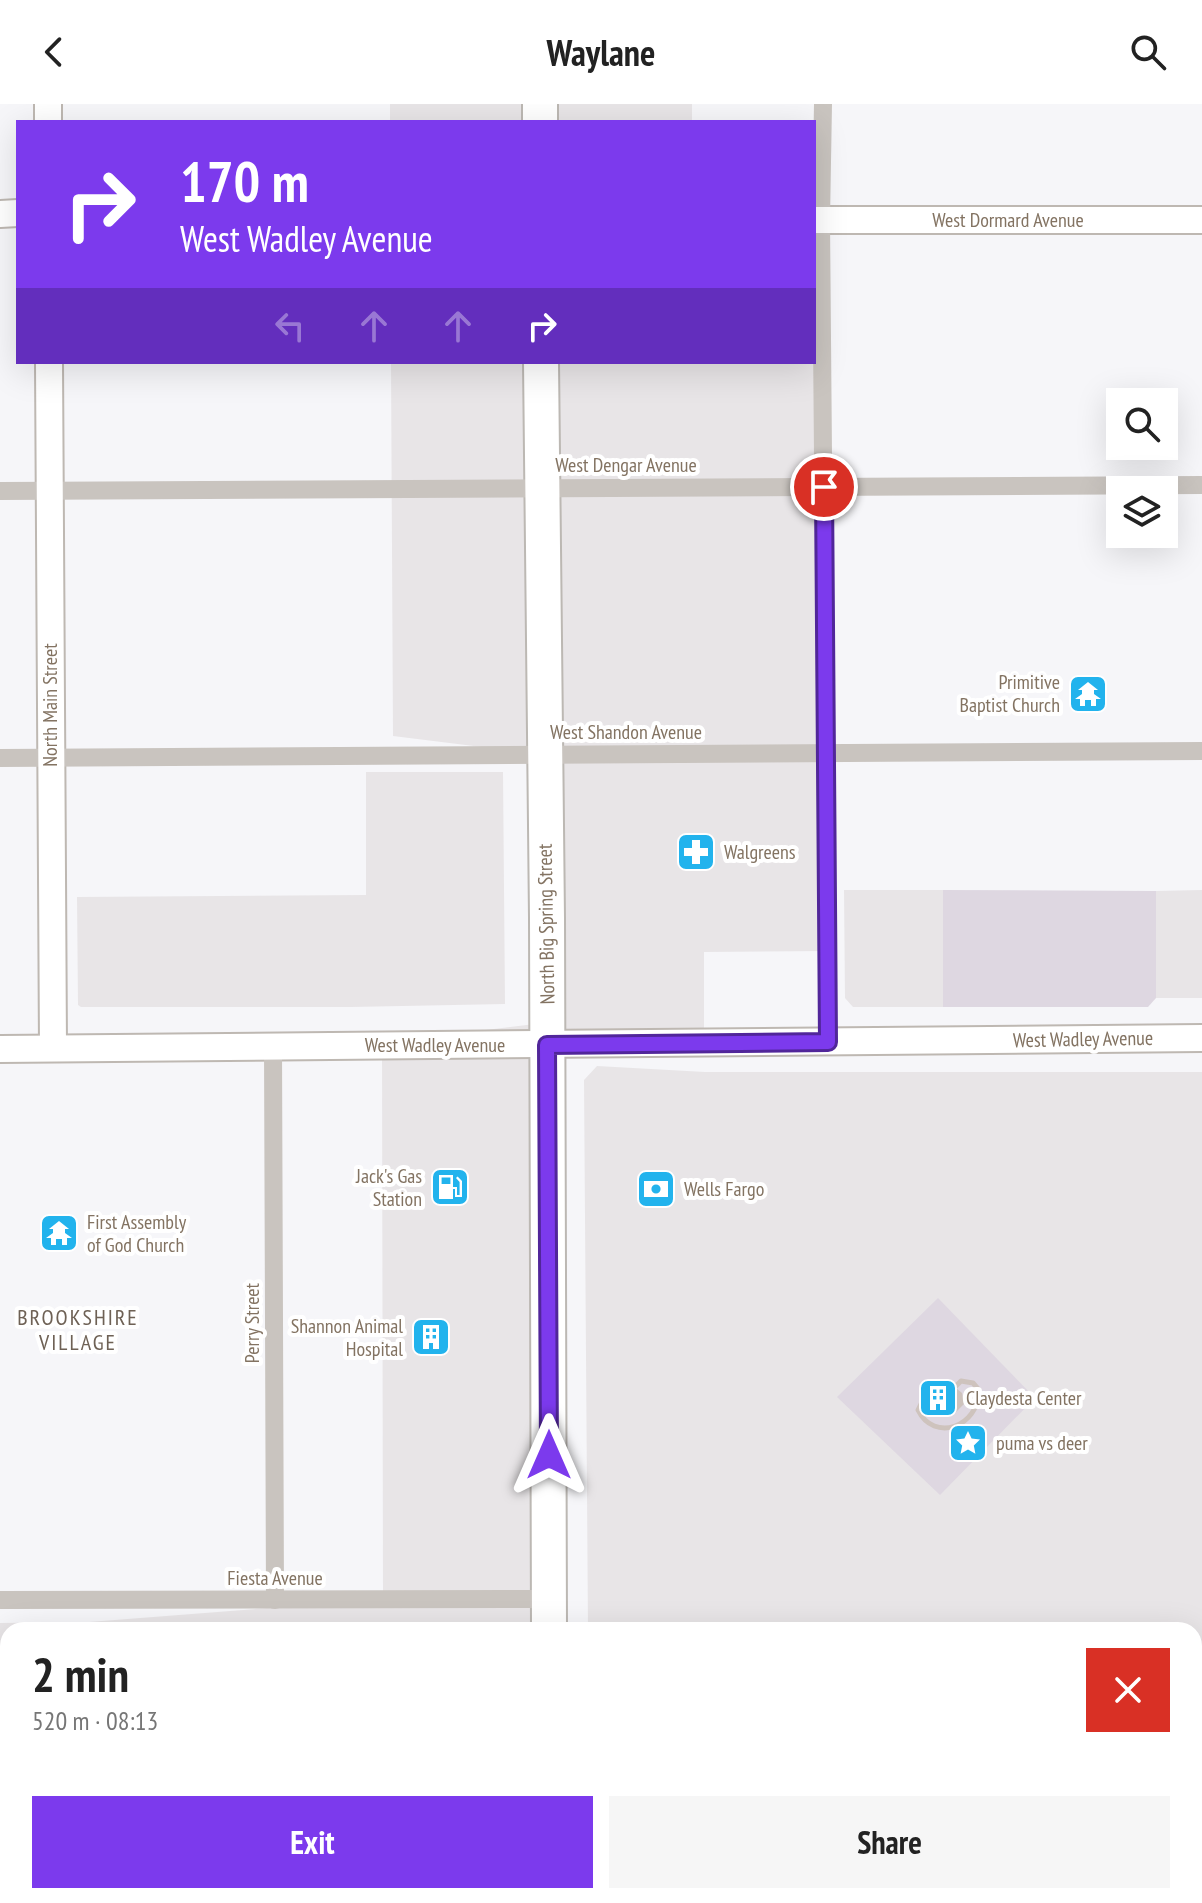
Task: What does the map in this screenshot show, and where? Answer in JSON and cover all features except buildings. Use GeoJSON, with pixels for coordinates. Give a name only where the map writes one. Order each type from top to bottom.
{"type":"FeatureCollection","features":[{"type":"Feature","properties":{"kind":"highway","name":"North Big Spring Street"},"geometry":{"type":"LineString","coordinates":[[541,364],[549,1614]]}},
{"type":"Feature","properties":{"kind":"main road","name":"West Dormard Avenue"},"geometry":{"type":"LineString","coordinates":[[818,220],[1202,220]]}},
{"type":"Feature","properties":{"kind":"main road","name":"North Main Street"},"geometry":{"type":"LineString","coordinates":[[49,364],[53,1047]]}},
{"type":"Feature","properties":{"kind":"main road","name":"West Wadley Avenue"},"geometry":{"type":"LineString","coordinates":[[0,1049],[1202,1038]]}},
{"type":"Feature","properties":{"kind":"street"},"geometry":{"type":"LineString","coordinates":[[823,104],[818,220],[824,487],[828,1042]]}},
{"type":"Feature","properties":{"kind":"street","name":"West Dengar Avenue"},"geometry":{"type":"LineString","coordinates":[[0,491],[1202,485]]}},
{"type":"Feature","properties":{"kind":"street","name":"West Shandon Avenue"},"geometry":{"type":"LineString","coordinates":[[0,758],[1202,751]]}},
{"type":"Feature","properties":{"kind":"street","name":"Perry Street"},"geometry":{"type":"LineString","coordinates":[[273,1046],[275,1600]]}},
{"type":"Feature","properties":{"kind":"street","name":"Fiesta Avenue"},"geometry":{"type":"LineString","coordinates":[[0,1600],[275,1600],[549,1614]]}},
{"type":"Feature","properties":{"kind":"shaded area"},"geometry":{"type":"Polygon","coordinates":[[[390,104],[692,104],[692,120],[390,120],[390,104]]]}},
{"type":"Feature","properties":{"kind":"shaded area"},"geometry":{"type":"Polygon","coordinates":[[[391,364],[814,364],[826,951],[704,952],[704,1042],[547,1043],[549,1622],[89,1622],[383,1599],[382,1043],[535,1024],[547,755],[393,736],[391,364]]]}},
{"type":"Feature","properties":{"kind":"shaded area"},"geometry":{"type":"Polygon","coordinates":[[[366,772],[503,772],[505,1004],[351,1007],[78,1005],[77,897],[366,895],[366,772]]]}},
{"type":"Feature","properties":{"kind":"shaded area"},"geometry":{"type":"Polygon","coordinates":[[[844,890],[943,890],[943,1007],[853,1007],[845,998],[844,890]]]}},
{"type":"Feature","properties":{"kind":"shaded area"},"geometry":{"type":"Polygon","coordinates":[[[943,890],[1156,891],[1156,998],[1148,1007],[943,1007],[943,890]]]}},
{"type":"Feature","properties":{"kind":"shaded area"},"geometry":{"type":"Polygon","coordinates":[[[1202,890],[1202,998],[1156,998],[1156,891],[1202,890]]]}},
{"type":"Feature","properties":{"kind":"shaded area"},"geometry":{"type":"Polygon","coordinates":[[[597,1066],[705,1072],[1202,1072],[1202,1622],[588,1622],[584,1080],[597,1066]]]}},
{"type":"Feature","properties":{"kind":"shaded area"},"geometry":{"type":"Polygon","coordinates":[[[938,1298],[1035,1398],[940,1495],[837,1397],[938,1298]]]}},
{"type":"Feature","properties":{"kind":"shaded area"},"geometry":{"type":"Polygon","coordinates":[[[951,1384],[962,1393],[964,1404],[956,1412],[934,1413],[927,1405],[929,1396],[938,1388],[951,1384]]]}},
{"type":"Feature","properties":{"kind":"waterway"},"geometry":{"type":"LineString","coordinates":[[927,1401],[922,1402],[918,1410],[925,1420],[934,1426],[954,1426],[972,1413],[979,1390],[973,1383],[961,1381],[955,1387]]}},
{"type":"Feature","properties":{"kind":"place","name":"Primitive Baptist Church"},"geometry":{"type":"Point","coordinates":[1088,694]}},
{"type":"Feature","properties":{"kind":"place","name":"Walgreens"},"geometry":{"type":"Point","coordinates":[696,852]}},
{"type":"Feature","properties":{"kind":"place","name":"Jack's Gas Station"},"geometry":{"type":"Point","coordinates":[450,1187]}},
{"type":"Feature","properties":{"kind":"place","name":"Wells Fargo"},"geometry":{"type":"Point","coordinates":[656,1189]}},
{"type":"Feature","properties":{"kind":"place","name":"First Assembly of God Church"},"geometry":{"type":"Point","coordinates":[59,1233]}},
{"type":"Feature","properties":{"kind":"place","name":"Shannon Animal Hospital"},"geometry":{"type":"Point","coordinates":[431,1337]}},
{"type":"Feature","properties":{"kind":"place","name":"Claydesta Center"},"geometry":{"type":"Point","coordinates":[938,1398]}},
{"type":"Feature","properties":{"kind":"place","name":"puma vs deer"},"geometry":{"type":"Point","coordinates":[968,1443]}},
{"type":"Feature","properties":{"kind":"district","name":"BROOKSHIRE VILLAGE"},"geometry":{"type":"Point","coordinates":[78,1330]}},
{"type":"Feature","properties":{"kind":"route"},"geometry":{"type":"LineString","coordinates":[[549,1455],[547,1045],[828,1042],[824,487]]}}]}
